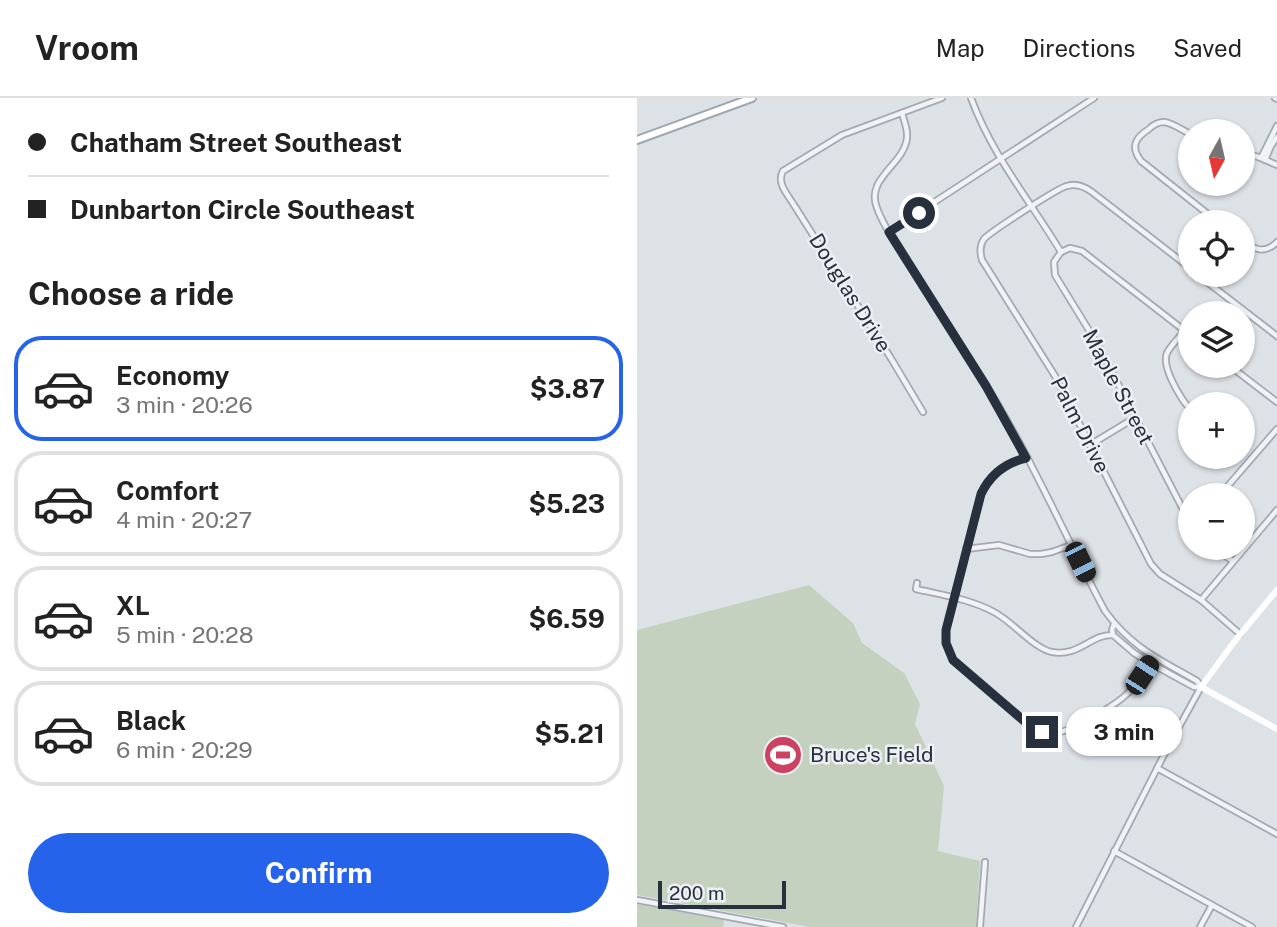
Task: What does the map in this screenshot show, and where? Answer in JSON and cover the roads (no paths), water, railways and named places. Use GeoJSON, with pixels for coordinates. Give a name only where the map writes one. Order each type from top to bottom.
{"type":"FeatureCollection","features":[{"type":"Feature","properties":{"kind":"street"},"geometry":{"type":"LineString","coordinates":[[637,140],[735,101],[752,98]]}},
{"type":"Feature","properties":{"kind":"street"},"geometry":{"type":"LineString","coordinates":[[942,98],[902,113],[908,134],[905,146],[880,180],[875,196],[876,208],[986,386],[1114,624],[1133,643],[1154,657],[1197,681],[1201,687],[1277,729]]}},
{"type":"Feature","properties":{"kind":"street"},"geometry":{"type":"LineString","coordinates":[[971,98],[1000,160],[1061,252],[1073,248],[1082,251],[1178,326]]}},
{"type":"Feature","properties":{"kind":"street"},"geometry":{"type":"LineString","coordinates":[[889,232],[1094,98]]}},
{"type":"Feature","properties":{"kind":"street","name":"Douglas Drive"},"geometry":{"type":"LineString","coordinates":[[902,113],[842,135],[812,152],[781,173],[781,182],[923,412]]}},
{"type":"Feature","properties":{"kind":"street"},"geometry":{"type":"LineString","coordinates":[[1178,128],[1169,123],[1157,123],[1138,137],[1135,143],[1141,162],[1178,191]]}},
{"type":"Feature","properties":{"kind":"street"},"geometry":{"type":"LineString","coordinates":[[1263,159],[1277,126]]}},
{"type":"Feature","properties":{"kind":"street"},"geometry":{"type":"LineString","coordinates":[[1263,159],[1277,137]]}},
{"type":"Feature","properties":{"kind":"street"},"geometry":{"type":"LineString","coordinates":[[1255,156],[1277,166]]}},
{"type":"Feature","properties":{"kind":"street","name":"Palm Drive"},"geometry":{"type":"LineString","coordinates":[[1178,259],[1092,192],[1082,186],[1070,185],[1062,187],[985,238],[981,246],[981,256],[1055,376],[1151,564],[1160,574],[1201,600],[1240,634]]}},
{"type":"Feature","properties":{"kind":"street"},"geometry":{"type":"LineString","coordinates":[[1185,196],[1203,210]]}},
{"type":"Feature","properties":{"kind":"street"},"geometry":{"type":"LineString","coordinates":[[1255,249],[1271,248],[1277,242]]}},
{"type":"Feature","properties":{"kind":"street","name":"Maple Street"},"geometry":{"type":"LineString","coordinates":[[1061,252],[1054,262],[1055,275],[1098,345],[1178,499]]}},
{"type":"Feature","properties":{"kind":"street"},"geometry":{"type":"LineString","coordinates":[[1214,287],[1277,336]]}},
{"type":"Feature","properties":{"kind":"street"},"geometry":{"type":"LineString","coordinates":[[1178,339],[1168,352],[1166,364],[1179,392]]}},
{"type":"Feature","properties":{"kind":"street"},"geometry":{"type":"LineString","coordinates":[[1246,378],[1277,402]]}},
{"type":"Feature","properties":{"kind":"street"},"geometry":{"type":"LineString","coordinates":[[1090,444],[1136,417]]}},
{"type":"Feature","properties":{"kind":"street"},"geometry":{"type":"LineString","coordinates":[[1230,483],[1277,429]]}},
{"type":"Feature","properties":{"kind":"street"},"geometry":{"type":"LineString","coordinates":[[1026,458],[1005,467],[988,481],[981,494],[946,634],[951,656],[1030,726],[1051,733],[1064,731],[1110,707],[1131,690],[1154,657]]}},
{"type":"Feature","properties":{"kind":"street"},"geometry":{"type":"LineString","coordinates":[[1201,600],[1277,510]]}},
{"type":"Feature","properties":{"kind":"street"},"geometry":{"type":"LineString","coordinates":[[966,549],[999,545],[1041,554],[1071,545]]}},
{"type":"Feature","properties":{"kind":"street"},"geometry":{"type":"LineString","coordinates":[[917,583],[916,589],[980,605],[995,612],[1038,646],[1051,652],[1065,653],[1104,636],[1113,635]]}},
{"type":"Feature","properties":{"kind":"street"},"geometry":{"type":"LineString","coordinates":[[1076,927],[1201,687],[1277,590]]}},
{"type":"Feature","properties":{"kind":"street"},"geometry":{"type":"LineString","coordinates":[[1114,624],[1113,635],[1134,653],[1194,687],[1201,687]]}},
{"type":"Feature","properties":{"kind":"street"},"geometry":{"type":"LineString","coordinates":[[1157,768],[1277,834]]}},
{"type":"Feature","properties":{"kind":"street"},"geometry":{"type":"LineString","coordinates":[[1114,851],[1252,927]]}},
{"type":"Feature","properties":{"kind":"street"},"geometry":{"type":"LineString","coordinates":[[980,927],[985,862]]}},
{"type":"Feature","properties":{"kind":"street"},"geometry":{"type":"LineString","coordinates":[[637,900],[783,927]]}},
{"type":"Feature","properties":{"kind":"street"},"geometry":{"type":"LineString","coordinates":[[1200,927],[1212,905]]}},
{"type":"Feature","properties":{"kind":"place","name":"Bruce's Field"},"geometry":{"type":"Point","coordinates":[783,755]}}]}
